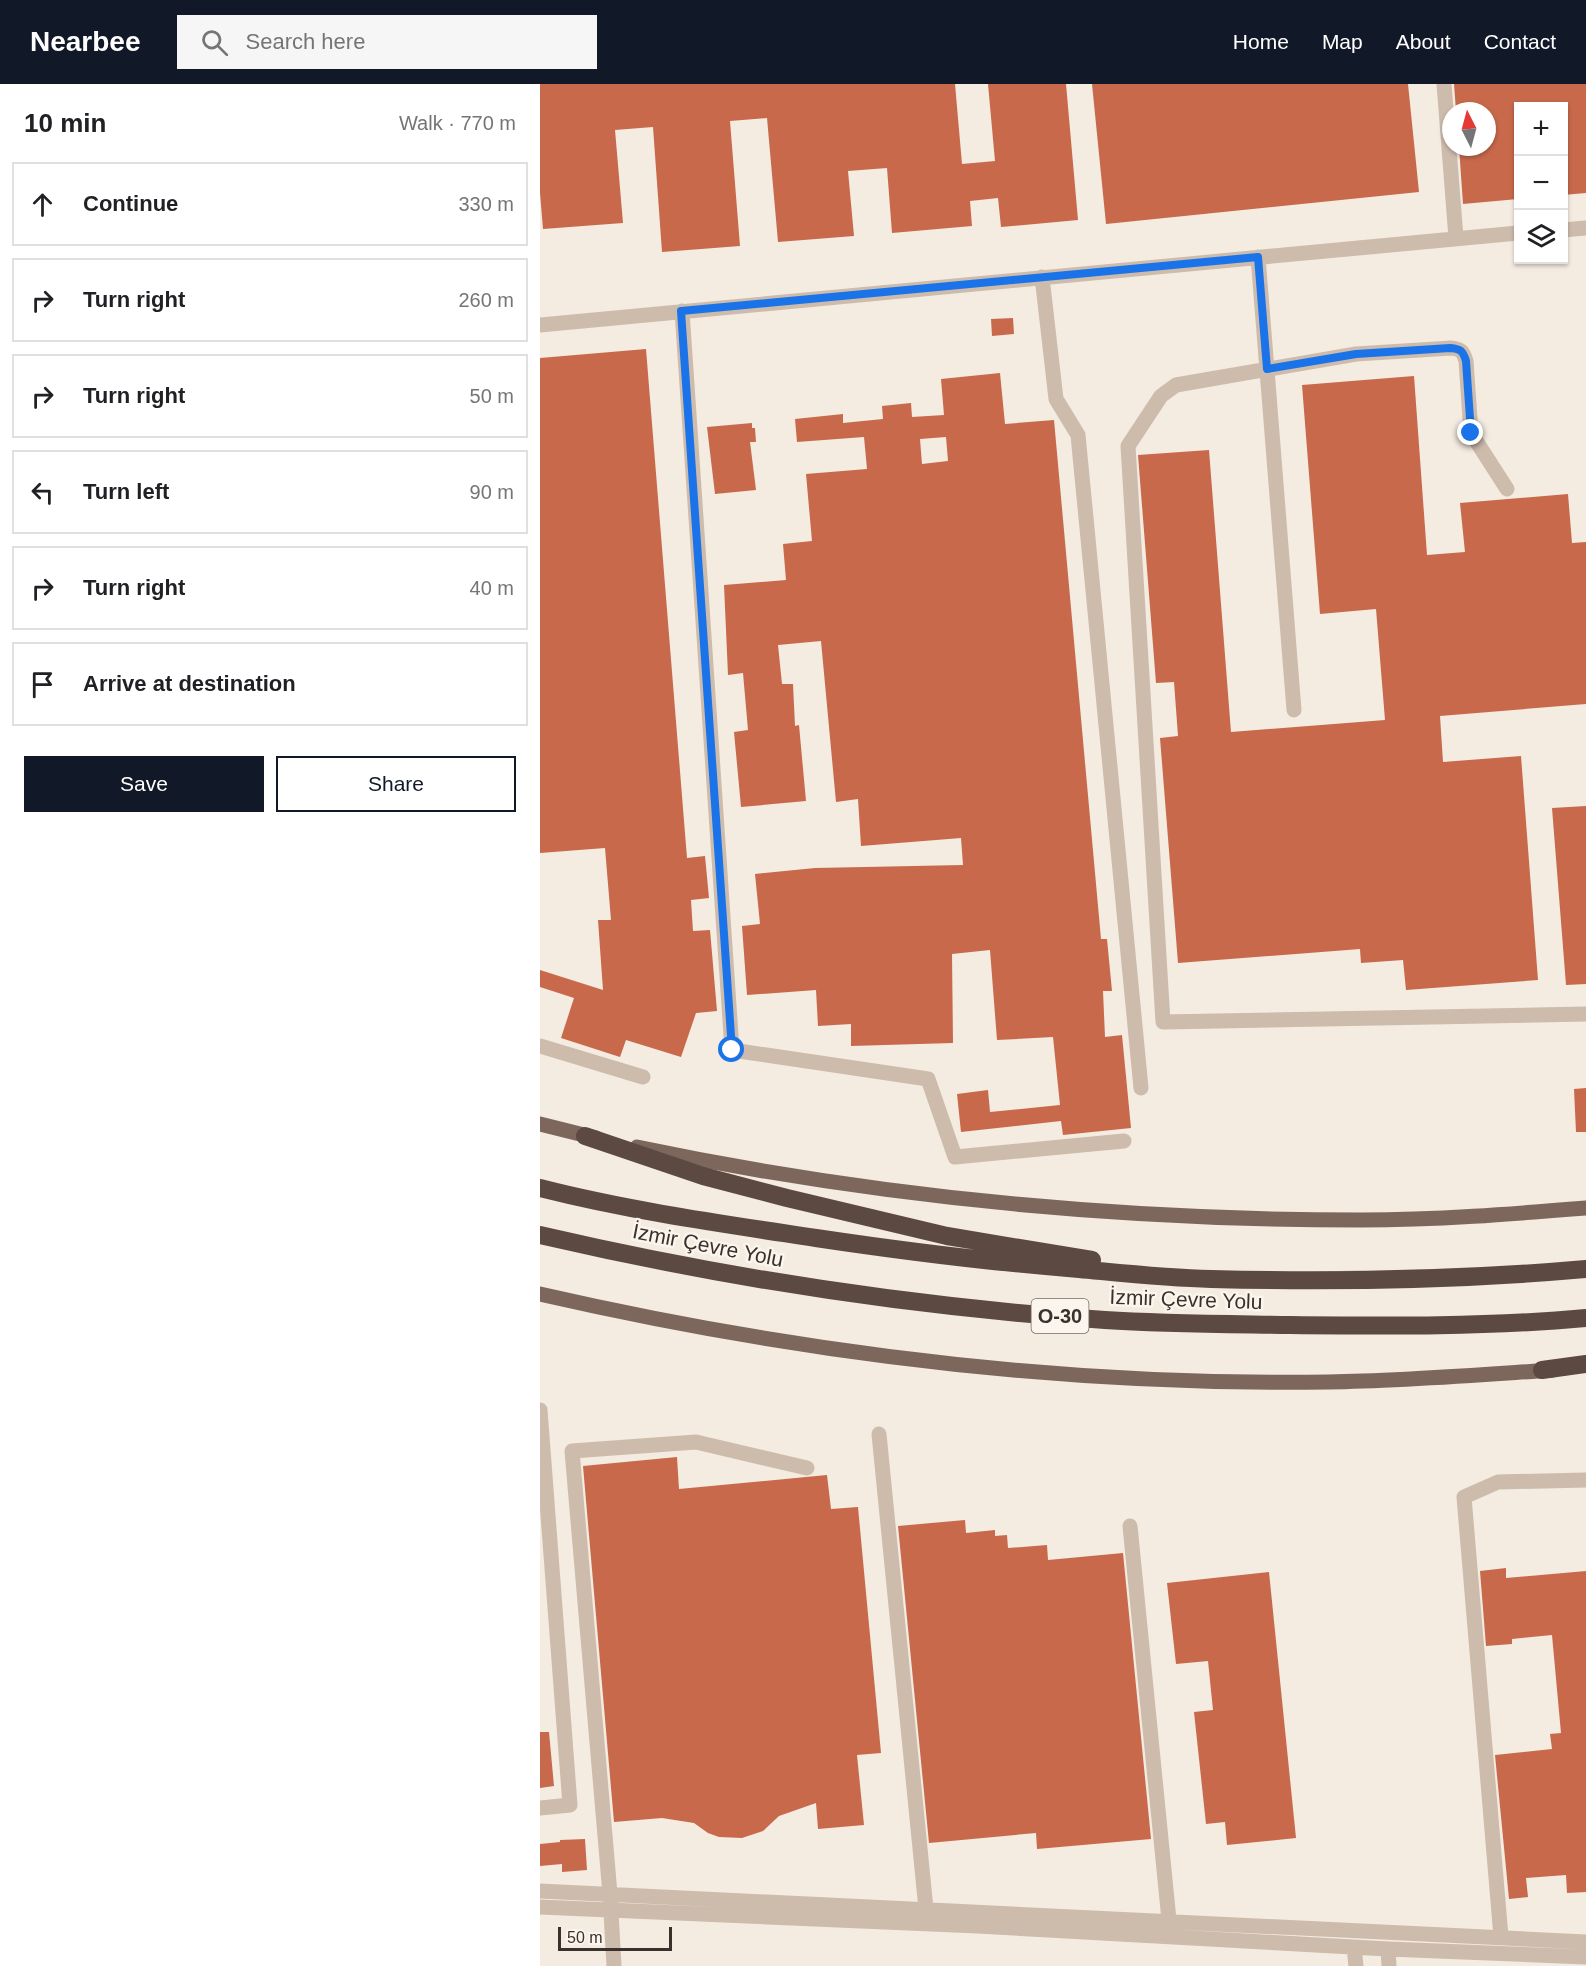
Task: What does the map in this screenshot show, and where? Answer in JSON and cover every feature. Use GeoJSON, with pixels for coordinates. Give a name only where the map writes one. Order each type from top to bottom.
{"type":"FeatureCollection","features":[{"type":"Feature","properties":{"kind":"highway"},"geometry":{"type":"LineString","coordinates":[[585,1136],[703,1176],[947,1236],[1209,1279]]}},
{"type":"Feature","properties":{"kind":"highway","name":"İzmir Çevre Yolu"},"geometry":{"type":"LineString","coordinates":[[540,1188],[708,1222],[932,1255],[1075,1269],[1209,1279],[1467,1277],[1586,1269]]}},
{"type":"Feature","properties":{"kind":"highway","name":"İzmir Çevre Yolu"},"geometry":{"type":"LineString","coordinates":[[540,1235],[698,1268],[851,1293],[1001,1311],[1107,1320],[1391,1326],[1586,1318]]}},
{"type":"Feature","properties":{"kind":"highway"},"geometry":{"type":"LineString","coordinates":[[1542,1370],[1586,1366]]}},
{"type":"Feature","properties":{"kind":"main road"},"geometry":{"type":"LineString","coordinates":[[540,1125],[702,1160],[900,1192],[1076,1210],[1221,1218],[1364,1220],[1496,1215],[1586,1208]]}},
{"type":"Feature","properties":{"kind":"main road"},"geometry":{"type":"LineString","coordinates":[[540,1293],[700,1328],[840,1351],[970,1366],[1215,1381],[1328,1382],[1542,1370]]}},
{"type":"Feature","properties":{"kind":"street"},"geometry":{"type":"LineString","coordinates":[[1444,84],[1456,238]]}},
{"type":"Feature","properties":{"kind":"street"},"geometry":{"type":"LineString","coordinates":[[1568,230],[1586,228]]}},
{"type":"Feature","properties":{"kind":"street"},"geometry":{"type":"LineString","coordinates":[[540,325],[1514,233]]}},
{"type":"Feature","properties":{"kind":"street"},"geometry":{"type":"LineString","coordinates":[[1258,257],[1293,710]]}},
{"type":"Feature","properties":{"kind":"street"},"geometry":{"type":"LineString","coordinates":[[1042,277],[1056,399],[1078,435],[1141,1088]]}},
{"type":"Feature","properties":{"kind":"street"},"geometry":{"type":"LineString","coordinates":[[681,311],[732,1050],[928,1079],[955,1156],[1124,1141]]}},
{"type":"Feature","properties":{"kind":"street"},"geometry":{"type":"LineString","coordinates":[[1507,489],[1471,433],[1466,361],[1460,349],[1356,354],[1176,385],[1161,396],[1128,446],[1163,1022],[1586,1014]]}},
{"type":"Feature","properties":{"kind":"street"},"geometry":{"type":"LineString","coordinates":[[540,1046],[643,1077]]}},
{"type":"Feature","properties":{"kind":"street"},"geometry":{"type":"LineString","coordinates":[[540,1410],[570,1805],[540,1808]]}},
{"type":"Feature","properties":{"kind":"street"},"geometry":{"type":"LineString","coordinates":[[879,1434],[926,1909]]}},
{"type":"Feature","properties":{"kind":"street"},"geometry":{"type":"LineString","coordinates":[[614,1966],[610,1894],[572,1451],[696,1442],[807,1468]]}},
{"type":"Feature","properties":{"kind":"street"},"geometry":{"type":"LineString","coordinates":[[1501,1937],[1464,1497],[1498,1482],[1586,1480]]}},
{"type":"Feature","properties":{"kind":"street"},"geometry":{"type":"LineString","coordinates":[[1130,1526],[1169,1920]]}},
{"type":"Feature","properties":{"kind":"street"},"geometry":{"type":"LineString","coordinates":[[540,1891],[1586,1942]]}},
{"type":"Feature","properties":{"kind":"street"},"geometry":{"type":"LineString","coordinates":[[540,1907],[978,1926],[1388,1949],[1586,1957]]}},
{"type":"Feature","properties":{"kind":"street"},"geometry":{"type":"LineString","coordinates":[[1354,1947],[1356,1966]]}},
{"type":"Feature","properties":{"kind":"street"},"geometry":{"type":"LineString","coordinates":[[1388,1949],[1389,1966]]}},
{"type":"Feature","properties":{"kind":"building"},"geometry":{"type":"Polygon","coordinates":[[[540,84],[955,84],[962,164],[995,161],[988,84],[1066,84],[1078,220],[1001,227],[998,198],[970,201],[972,226],[892,233],[887,168],[848,171],[854,236],[778,242],[767,118],[730,121],[740,246],[662,252],[653,127],[615,130],[623,223],[543,229],[540,193],[540,84]]]}},
{"type":"Feature","properties":{"kind":"building"},"geometry":{"type":"Polygon","coordinates":[[[1092,84],[1408,84],[1419,192],[1106,224],[1092,84]]]}},
{"type":"Feature","properties":{"kind":"building"},"geometry":{"type":"Polygon","coordinates":[[[1454,84],[1586,84],[1586,193],[1568,195],[1568,102],[1514,102],[1514,199],[1463,204],[1460,156],[1496,156],[1496,102],[1455,102],[1454,84]]]}},
{"type":"Feature","properties":{"kind":"building"},"geometry":{"type":"Polygon","coordinates":[[[1013,318],[1014,334],[992,336],[991,319],[1013,318]]]}},
{"type":"Feature","properties":{"kind":"building"},"geometry":{"type":"Polygon","coordinates":[[[646,349],[687,858],[705,856],[709,898],[691,900],[693,931],[710,930],[717,1011],[696,1013],[681,1057],[626,1040],[620,1057],[561,1038],[574,998],[540,987],[540,970],[603,990],[598,920],[611,920],[605,848],[540,853],[540,358],[646,349]]]}},
{"type":"Feature","properties":{"kind":"building"},"geometry":{"type":"Polygon","coordinates":[[[1000,373],[1005,424],[1054,420],[1101,939],[1107,939],[1112,991],[1103,991],[1105,1037],[1122,1035],[1131,1128],[1063,1135],[1061,1121],[961,1132],[957,1094],[988,1090],[990,1112],[1060,1105],[1053,1037],[997,1040],[990,950],[952,954],[953,1043],[851,1046],[851,1024],[818,1026],[816,990],[747,995],[742,926],[760,924],[755,874],[815,868],[963,865],[961,838],[861,846],[858,799],[836,802],[821,641],[778,645],[782,684],[793,684],[795,726],[799,725],[806,801],[741,807],[734,732],[748,730],[743,673],[728,675],[724,585],[786,580],[783,544],[812,541],[806,474],[867,469],[864,437],[797,442],[795,419],[843,414],[843,423],[883,419],[882,406],[911,403],[912,417],[944,415],[941,379],[1000,373]],[[946,437],[920,439],[922,464],[948,461],[946,437]]]}},
{"type":"Feature","properties":{"kind":"building"},"geometry":{"type":"Polygon","coordinates":[[[1414,376],[1427,555],[1465,552],[1460,503],[1568,494],[1572,543],[1586,542],[1586,704],[1440,716],[1443,762],[1521,756],[1538,980],[1406,990],[1403,960],[1361,963],[1360,949],[1178,963],[1160,738],[1178,736],[1174,682],[1156,683],[1138,455],[1209,450],[1231,732],[1385,720],[1376,609],[1320,614],[1302,385],[1414,376]]]}},
{"type":"Feature","properties":{"kind":"building"},"geometry":{"type":"Polygon","coordinates":[[[752,423],[752,428],[755,428],[756,442],[750,442],[756,490],[715,494],[707,427],[752,423]]]}},
{"type":"Feature","properties":{"kind":"building"},"geometry":{"type":"Polygon","coordinates":[[[1586,806],[1586,984],[1566,985],[1552,808],[1586,806]]]}},
{"type":"Feature","properties":{"kind":"building"},"geometry":{"type":"Polygon","coordinates":[[[1586,1088],[1586,1132],[1576,1132],[1574,1089],[1586,1088]]]}},
{"type":"Feature","properties":{"kind":"building"},"geometry":{"type":"Polygon","coordinates":[[[677,1457],[679,1489],[827,1475],[831,1509],[858,1507],[881,1753],[857,1755],[864,1825],[818,1829],[816,1803],[779,1816],[763,1831],[742,1838],[719,1837],[708,1833],[694,1823],[662,1818],[614,1822],[583,1466],[677,1457]]]}},
{"type":"Feature","properties":{"kind":"building"},"geometry":{"type":"Polygon","coordinates":[[[965,1520],[966,1533],[995,1530],[995,1536],[1007,1535],[1008,1548],[1047,1545],[1048,1560],[1123,1553],[1151,1839],[1037,1849],[1036,1833],[929,1843],[898,1526],[965,1520]]]}},
{"type":"Feature","properties":{"kind":"building"},"geometry":{"type":"Polygon","coordinates":[[[1506,1568],[1506,1578],[1586,1571],[1586,1892],[1567,1893],[1566,1875],[1526,1878],[1528,1897],[1509,1899],[1495,1755],[1552,1749],[1550,1734],[1561,1733],[1552,1635],[1512,1639],[1512,1644],[1486,1646],[1480,1571],[1506,1568]]]}},
{"type":"Feature","properties":{"kind":"building"},"geometry":{"type":"Polygon","coordinates":[[[1269,1572],[1296,1838],[1227,1845],[1225,1822],[1206,1824],[1194,1712],[1213,1710],[1208,1661],[1176,1664],[1167,1583],[1269,1572]]]}},
{"type":"Feature","properties":{"kind":"building"},"geometry":{"type":"Polygon","coordinates":[[[540,1732],[549,1732],[554,1786],[540,1788],[540,1732]]]}},
{"type":"Feature","properties":{"kind":"building"},"geometry":{"type":"Polygon","coordinates":[[[585,1839],[587,1870],[562,1872],[562,1864],[540,1866],[540,1844],[585,1839]]]}},
{"type":"Feature","properties":{"kind":"route"},"geometry":{"type":"LineString","coordinates":[[732,1050],[681,311],[1258,257],[1267,369],[1356,354],[1460,349],[1466,361],[1471,433]]}}]}
